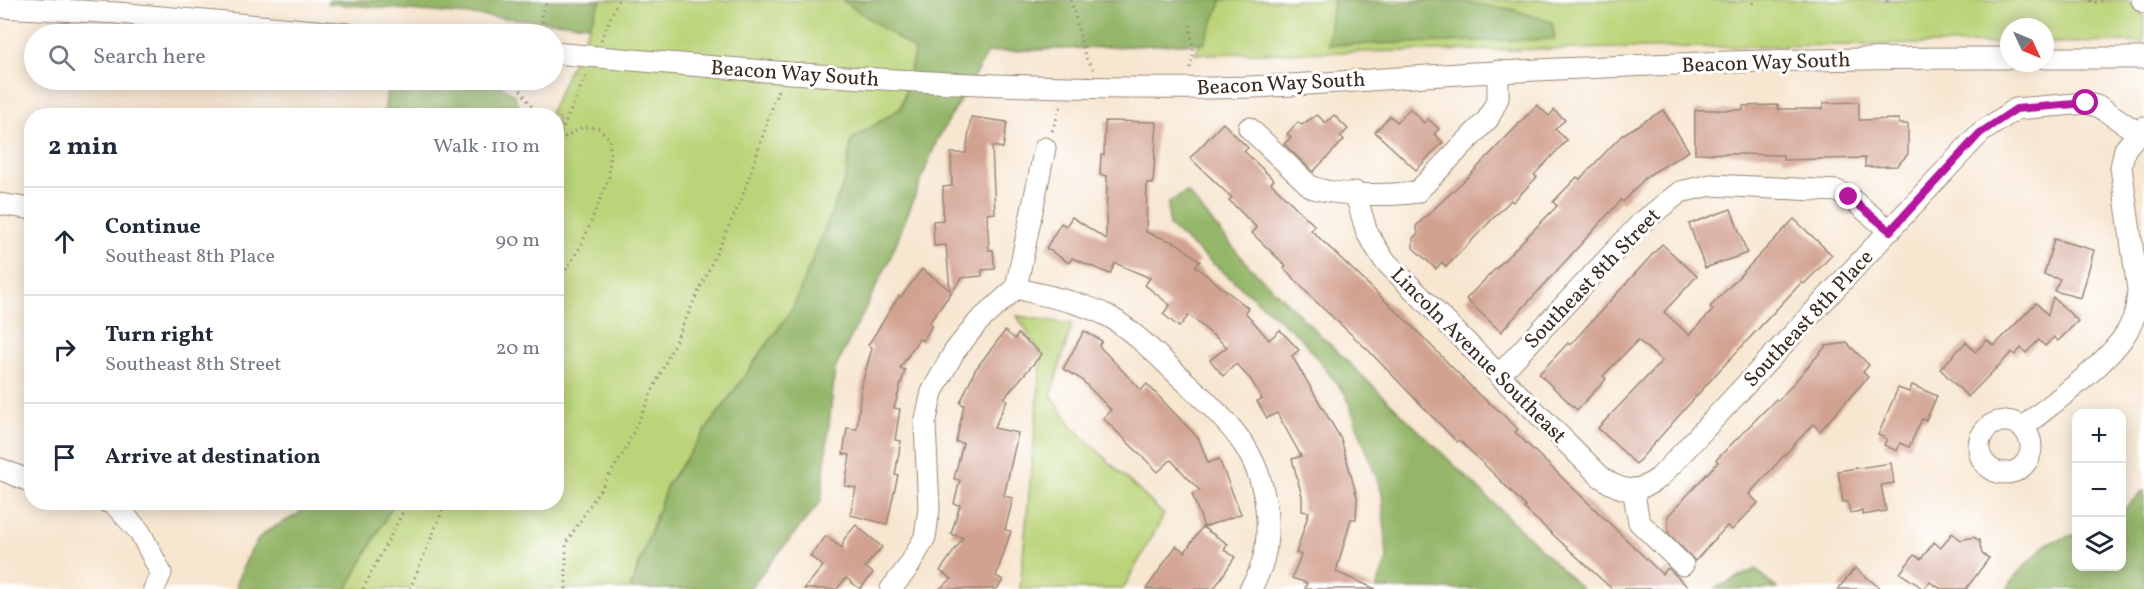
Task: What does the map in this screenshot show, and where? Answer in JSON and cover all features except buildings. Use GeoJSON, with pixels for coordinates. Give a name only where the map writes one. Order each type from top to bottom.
{"type":"FeatureCollection","features":[{"type":"Feature","properties":{"kind":"street"},"geometry":{"type":"LineString","coordinates":[[0,7],[117,13],[238,24]]}},
{"type":"Feature","properties":{"kind":"street","name":"Beacon Way South"},"geometry":{"type":"LineString","coordinates":[[564,54],[783,74],[1064,87],[1186,88],[1498,71],[1908,57],[2000,58]]}},
{"type":"Feature","properties":{"kind":"street"},"geometry":{"type":"LineString","coordinates":[[2054,58],[2144,58]]}},
{"type":"Feature","properties":{"kind":"street"},"geometry":{"type":"LineString","coordinates":[[1250,128],[1311,187],[1355,192],[1403,194],[1417,192],[1488,120],[1498,98],[1498,71]]}},
{"type":"Feature","properties":{"kind":"street","name":"Southeast 8th Place"},"geometry":{"type":"LineString","coordinates":[[1633,489],[1646,488],[1659,478],[1980,133],[2016,109],[2086,103],[2100,107],[2141,130]]}},
{"type":"Feature","properties":{"kind":"street"},"geometry":{"type":"LineString","coordinates":[[2022,428],[2107,356],[2130,327],[2136,310],[2138,290],[2121,167],[2125,148],[2141,130]]}},
{"type":"Feature","properties":{"kind":"street"},"geometry":{"type":"LineString","coordinates":[[891,589],[909,566],[926,537],[929,508],[925,424],[932,392],[954,352],[972,330],[1016,288],[1045,148]]}},
{"type":"Feature","properties":{"kind":"street","name":"Southeast 8th Street"},"geometry":{"type":"LineString","coordinates":[[1500,374],[1641,223],[1680,192],[1711,185],[1837,191],[1849,197],[1890,231]]}},
{"type":"Feature","properties":{"kind":"street","name":"Lincoln Avenue Southeast"},"geometry":{"type":"LineString","coordinates":[[1355,192],[1367,233],[1384,260],[1601,477],[1616,488],[1633,489]]}},
{"type":"Feature","properties":{"kind":"street"},"geometry":{"type":"LineString","coordinates":[[0,204],[24,208]]}},
{"type":"Feature","properties":{"kind":"street"},"geometry":{"type":"LineString","coordinates":[[1016,288],[1106,314],[1162,359],[1244,444],[1255,466],[1264,502],[1266,527],[1267,552],[1258,577],[1250,589]]}},
{"type":"Feature","properties":{"kind":"street"},"geometry":{"type":"LineString","coordinates":[[0,469],[24,479]]}},
{"type":"Feature","properties":{"kind":"street"},"geometry":{"type":"LineString","coordinates":[[1633,489],[1640,522],[1683,566]]}},
{"type":"Feature","properties":{"kind":"street"},"geometry":{"type":"LineString","coordinates":[[121,510],[141,532],[161,573],[154,589]]}},
{"type":"Feature","properties":{"kind":"path"},"geometry":{"type":"LineString","coordinates":[[542,24],[541,14],[548,0]]}},
{"type":"Feature","properties":{"kind":"path"},"geometry":{"type":"LineString","coordinates":[[564,127],[618,0]]}},
{"type":"Feature","properties":{"kind":"path"},"geometry":{"type":"LineString","coordinates":[[1071,0],[1085,56],[1101,87]]}},
{"type":"Feature","properties":{"kind":"path"},"geometry":{"type":"LineString","coordinates":[[2091,0],[2092,3],[2107,0]]}},
{"type":"Feature","properties":{"kind":"path"},"geometry":{"type":"LineString","coordinates":[[1186,88],[1193,50],[1190,23]]}},
{"type":"Feature","properties":{"kind":"path"},"geometry":{"type":"LineString","coordinates":[[566,589],[566,543],[624,452],[742,198],[783,74]]}},
{"type":"Feature","properties":{"kind":"path"},"geometry":{"type":"LineString","coordinates":[[1045,148],[1060,116],[1064,87]]}},
{"type":"Feature","properties":{"kind":"path"},"geometry":{"type":"LineString","coordinates":[[521,90],[533,108]]}},
{"type":"Feature","properties":{"kind":"path"},"geometry":{"type":"LineString","coordinates":[[564,139],[583,127],[598,128],[610,139],[609,178],[581,246],[564,273]]}},
{"type":"Feature","properties":{"kind":"path"},"geometry":{"type":"LineString","coordinates":[[363,589],[404,510]]}},
{"type":"Feature","properties":{"kind":"path"},"geometry":{"type":"LineString","coordinates":[[410,589],[443,510]]}},
{"type":"Feature","properties":{"kind":"green space"},"geometry":{"type":"Polygon","coordinates":[[[329,0],[601,0],[590,25],[327,3],[329,0]]]}},
{"type":"Feature","properties":{"kind":"green space"},"geometry":{"type":"Polygon","coordinates":[[[601,0],[842,0],[915,50],[901,108],[851,141],[846,177],[793,308],[667,485],[630,589],[347,589],[390,510],[564,510],[564,108],[552,108],[560,90],[564,90],[564,82],[601,0]]]}},
{"type":"Feature","properties":{"kind":"green space"},"geometry":{"type":"Polygon","coordinates":[[[842,0],[1222,0],[1204,43],[988,52],[937,140],[889,261],[835,369],[821,501],[749,589],[631,589],[667,485],[793,308],[846,177],[851,140],[901,108],[915,50],[842,0]]]}},
{"type":"Feature","properties":{"kind":"green space"},"geometry":{"type":"Polygon","coordinates":[[[1219,0],[2127,0],[2144,16],[2144,42],[2054,43],[2054,18],[2000,18],[2000,43],[1195,54],[1219,0]]]}},
{"type":"Feature","properties":{"kind":"green space"},"geometry":{"type":"Polygon","coordinates":[[[1333,0],[1391,4],[1446,0],[1510,9],[1552,22],[1555,39],[1328,45],[1333,0]]]}},
{"type":"Feature","properties":{"kind":"green space"},"geometry":{"type":"Polygon","coordinates":[[[387,90],[507,90],[514,95],[520,108],[385,108],[387,90]]]}},
{"type":"Feature","properties":{"kind":"green space"},"geometry":{"type":"Polygon","coordinates":[[[1187,192],[1248,265],[1582,589],[1376,589],[1387,559],[1382,493],[1346,395],[1301,338],[1169,226],[1168,203],[1187,192]]]}},
{"type":"Feature","properties":{"kind":"green space"},"geometry":{"type":"Polygon","coordinates":[[[1017,316],[1072,324],[1051,395],[1072,426],[1164,515],[1123,589],[1020,589],[1042,355],[1017,316]]]}},
{"type":"Feature","properties":{"kind":"green space"},"geometry":{"type":"Polygon","coordinates":[[[2144,491],[2144,589],[2007,589],[2016,575],[2048,543],[2072,535],[2072,571],[2126,571],[2126,507],[2144,491]]]}},
{"type":"Feature","properties":{"kind":"green space"},"geometry":{"type":"Polygon","coordinates":[[[303,510],[390,510],[347,589],[236,589],[246,560],[259,538],[303,510]]]}},
{"type":"Feature","properties":{"kind":"green space"},"geometry":{"type":"Polygon","coordinates":[[[1756,569],[1777,589],[1715,589],[1716,588],[1756,569]]]}},
{"type":"Feature","properties":{"kind":"route"},"geometry":{"type":"LineString","coordinates":[[1849,197],[1890,231],[1980,133],[1997,120],[2016,109],[2086,103]]}}]}
